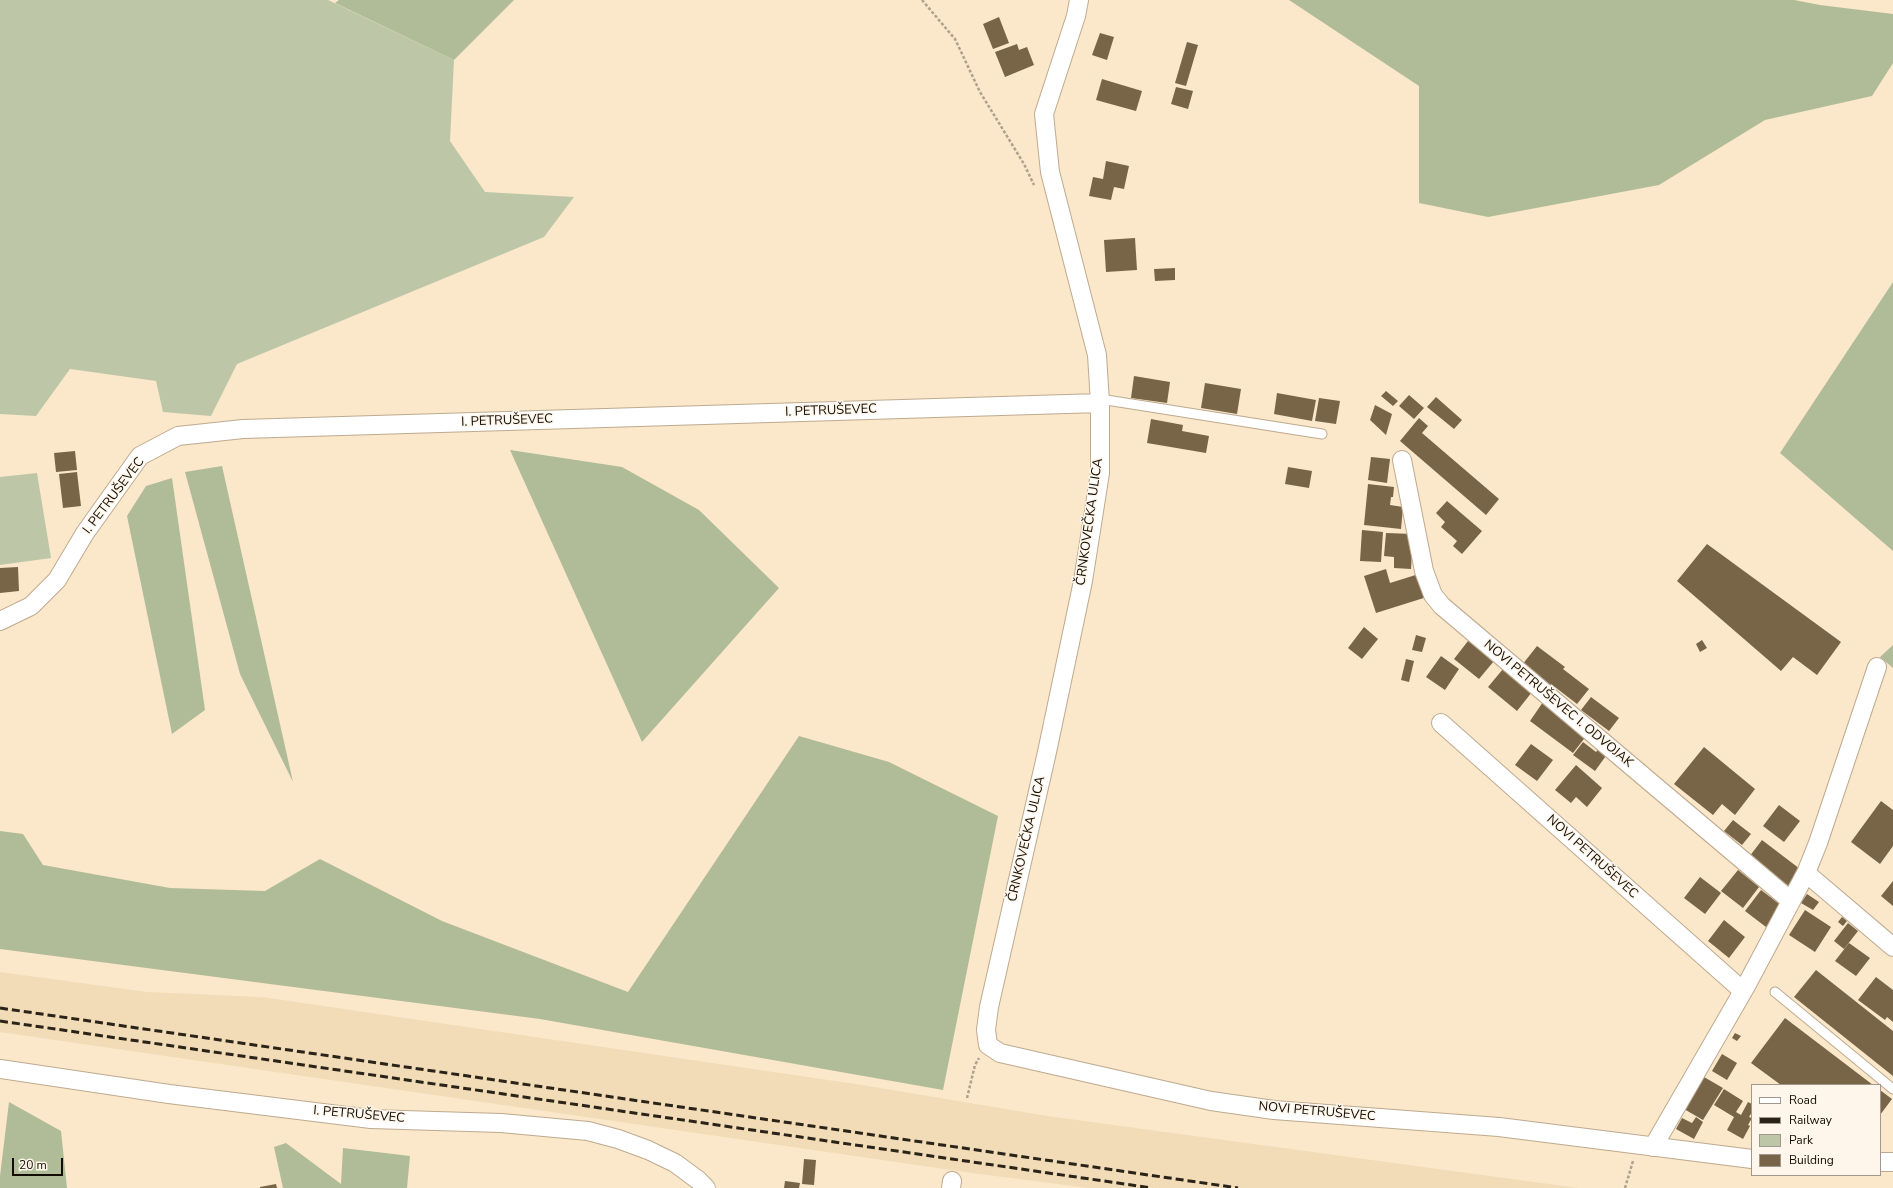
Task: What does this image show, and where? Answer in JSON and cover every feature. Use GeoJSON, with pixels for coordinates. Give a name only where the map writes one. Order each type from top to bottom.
{"type":"FeatureCollection","features":[{"type":"Feature","properties":{"kind":"street","name":"ČRNKOVEČKA ULICA"},"geometry":{"type":"LineString","coordinates":[[988,1045],[986,1030],[989,1007],[1047,752],[1083,581],[1100,473],[1100,401],[1097,355],[1050,172],[1044,114],[1076,16],[1079,0]]}},
{"type":"Feature","properties":{"kind":"street","name":"I. PETRUŠEVEC"},"geometry":{"type":"LineString","coordinates":[[0,621],[30,606],[57,580],[85,533],[140,456],[178,436],[251,429],[1100,401]]}},
{"type":"Feature","properties":{"kind":"street","name":"NOVI PETRUŠEVEC I. ODVOJAK"},"geometry":{"type":"LineString","coordinates":[[1402,460],[1424,571],[1433,595],[1442,606],[1791,901]]}},
{"type":"Feature","properties":{"kind":"street"},"geometry":{"type":"LineString","coordinates":[[1646,1146],[1743,991],[1806,873],[1818,843],[1877,667]]}},
{"type":"Feature","properties":{"kind":"street","name":"NOVI PETRUŠEVEC"},"geometry":{"type":"LineString","coordinates":[[1441,723],[1743,991]]}},
{"type":"Feature","properties":{"kind":"street"},"geometry":{"type":"LineString","coordinates":[[1806,873],[1893,947]]}},
{"type":"Feature","properties":{"kind":"street","name":"NOVI PETRUŠEVEC"},"geometry":{"type":"LineString","coordinates":[[988,1045],[1000,1053],[1211,1101],[1274,1110],[1499,1126],[1751,1159]]}},
{"type":"Feature","properties":{"kind":"street","name":"I. PETRUŠEVEC"},"geometry":{"type":"LineString","coordinates":[[0,1069],[169,1094],[371,1119],[501,1122],[588,1131],[618,1139],[648,1150],[675,1163],[698,1180],[706,1188]]}},
{"type":"Feature","properties":{"kind":"street"},"geometry":{"type":"LineString","coordinates":[[1881,1162],[1893,1162]]}},
{"type":"Feature","properties":{"kind":"lane"},"geometry":{"type":"LineString","coordinates":[[1100,401],[1322,434]]}},
{"type":"Feature","properties":{"kind":"lane"},"geometry":{"type":"LineString","coordinates":[[1775,992],[1893,1090]]}},
{"type":"Feature","properties":{"kind":"path"},"geometry":{"type":"LineString","coordinates":[[922,0],[955,39],[980,92],[1024,164],[1037,190]]}},
{"type":"Feature","properties":{"kind":"path"},"geometry":{"type":"LineString","coordinates":[[967,1098],[976,1064],[988,1045]]}},
{"type":"Feature","properties":{"kind":"path"},"geometry":{"type":"LineString","coordinates":[[1625,1188],[1646,1146]]}},
{"type":"Feature","properties":{"kind":"shaded area"},"geometry":{"type":"Polygon","coordinates":[[[0,972],[147,992],[262,997],[862,1085],[1047,1116],[1578,1188],[1089,1188],[972,1173],[0,1032],[0,972]]]}},
{"type":"Feature","properties":{"kind":"green space"},"geometry":{"type":"Polygon","coordinates":[[[0,0],[328,0],[454,60],[450,141],[485,192],[574,197],[544,237],[237,364],[211,416],[163,412],[156,381],[70,369],[36,416],[0,414],[0,0]]]}},
{"type":"Feature","properties":{"kind":"green space"},"geometry":{"type":"Polygon","coordinates":[[[339,0],[514,0],[454,60],[335,3],[339,0]]]}},
{"type":"Feature","properties":{"kind":"green space"},"geometry":{"type":"Polygon","coordinates":[[[1289,0],[1794,0],[1820,5],[1893,14],[1893,63],[1872,96],[1765,120],[1659,185],[1488,217],[1419,203],[1419,86],[1289,0]]]}},
{"type":"Feature","properties":{"kind":"green space"},"geometry":{"type":"Polygon","coordinates":[[[1893,282],[1893,551],[1780,453],[1893,282]]]}},
{"type":"Feature","properties":{"kind":"green space"},"geometry":{"type":"Polygon","coordinates":[[[510,450],[622,467],[699,510],[779,588],[642,742],[510,450]]]}},
{"type":"Feature","properties":{"kind":"green space"},"geometry":{"type":"Polygon","coordinates":[[[222,466],[293,782],[240,674],[185,472],[222,466]]]}},
{"type":"Feature","properties":{"kind":"green space"},"geometry":{"type":"Polygon","coordinates":[[[37,473],[51,558],[0,565],[0,477],[37,473]]]}},
{"type":"Feature","properties":{"kind":"green space"},"geometry":{"type":"Polygon","coordinates":[[[172,478],[205,710],[172,734],[127,516],[146,486],[172,478]]]}},
{"type":"Feature","properties":{"kind":"green space"},"geometry":{"type":"Polygon","coordinates":[[[1893,645],[1893,668],[1880,657],[1893,645]]]}},
{"type":"Feature","properties":{"kind":"green space"},"geometry":{"type":"Polygon","coordinates":[[[799,736],[889,762],[998,816],[943,1090],[540,1019],[0,949],[0,831],[23,834],[43,865],[170,888],[265,891],[320,859],[442,921],[628,992],[799,736]]]}},
{"type":"Feature","properties":{"kind":"green space"},"geometry":{"type":"Polygon","coordinates":[[[9,1102],[61,1131],[67,1188],[0,1188],[0,1176],[9,1102]]]}},
{"type":"Feature","properties":{"kind":"green space"},"geometry":{"type":"Polygon","coordinates":[[[286,1143],[341,1184],[343,1148],[410,1156],[407,1188],[283,1188],[274,1147],[286,1143]]]}},
{"type":"Feature","properties":{"kind":"building"},"geometry":{"type":"Polygon","coordinates":[[[999,17],[1009,43],[993,49],[983,24],[999,17]]]}},
{"type":"Feature","properties":{"kind":"building"},"geometry":{"type":"Polygon","coordinates":[[[1100,33],[1114,37],[1107,60],[1092,55],[1100,33]]]}},
{"type":"Feature","properties":{"kind":"building"},"geometry":{"type":"Polygon","coordinates":[[[1187,42],[1198,45],[1186,86],[1175,83],[1187,42]]]}},
{"type":"Feature","properties":{"kind":"building"},"geometry":{"type":"Polygon","coordinates":[[[1017,44],[1019,50],[1027,47],[1034,65],[1005,77],[995,52],[1017,44]]]}},
{"type":"Feature","properties":{"kind":"building"},"geometry":{"type":"Polygon","coordinates":[[[1102,79],[1142,91],[1136,111],[1096,100],[1102,79]]]}},
{"type":"Feature","properties":{"kind":"building"},"geometry":{"type":"Polygon","coordinates":[[[1176,87],[1193,91],[1188,109],[1171,104],[1176,87]]]}},
{"type":"Feature","properties":{"kind":"building"},"geometry":{"type":"Polygon","coordinates":[[[1106,161],[1129,166],[1124,189],[1114,187],[1111,200],[1089,196],[1093,177],[1103,179],[1106,161]]]}},
{"type":"Feature","properties":{"kind":"building"},"geometry":{"type":"Polygon","coordinates":[[[1135,238],[1137,270],[1106,272],[1104,240],[1135,238]]]}},
{"type":"Feature","properties":{"kind":"building"},"geometry":{"type":"Polygon","coordinates":[[[1175,268],[1175,280],[1155,281],[1154,269],[1175,268]]]}},
{"type":"Feature","properties":{"kind":"building"},"geometry":{"type":"Polygon","coordinates":[[[1134,376],[1170,382],[1167,403],[1131,398],[1134,376]]]}},
{"type":"Feature","properties":{"kind":"building"},"geometry":{"type":"Polygon","coordinates":[[[1205,383],[1241,389],[1237,414],[1201,408],[1205,383]]]}},
{"type":"Feature","properties":{"kind":"building"},"geometry":{"type":"Polygon","coordinates":[[[1386,391],[1398,401],[1393,406],[1381,396],[1386,391]]]}},
{"type":"Feature","properties":{"kind":"building"},"geometry":{"type":"Polygon","coordinates":[[[1277,393],[1316,400],[1312,421],[1274,414],[1277,393]]]}},
{"type":"Feature","properties":{"kind":"building"},"geometry":{"type":"Polygon","coordinates":[[[1409,395],[1424,408],[1414,419],[1399,406],[1409,395]]]}},
{"type":"Feature","properties":{"kind":"building"},"geometry":{"type":"Polygon","coordinates":[[[1436,397],[1462,420],[1454,429],[1427,407],[1436,397]]]}},
{"type":"Feature","properties":{"kind":"building"},"geometry":{"type":"Polygon","coordinates":[[[1319,398],[1340,401],[1336,424],[1315,421],[1319,398]]]}},
{"type":"Feature","properties":{"kind":"building"},"geometry":{"type":"Polygon","coordinates":[[[1375,405],[1392,414],[1386,435],[1370,420],[1375,405]]]}},
{"type":"Feature","properties":{"kind":"building"},"geometry":{"type":"Polygon","coordinates":[[[1419,418],[1428,426],[1422,433],[1499,499],[1486,515],[1400,441],[1419,418]]]}},
{"type":"Feature","properties":{"kind":"building"},"geometry":{"type":"Polygon","coordinates":[[[1151,419],[1183,425],[1182,431],[1209,436],[1206,453],[1147,443],[1151,419]]]}},
{"type":"Feature","properties":{"kind":"building"},"geometry":{"type":"Polygon","coordinates":[[[75,451],[77,470],[56,472],[54,453],[75,451]]]}},
{"type":"Feature","properties":{"kind":"building"},"geometry":{"type":"Polygon","coordinates":[[[1371,457],[1390,459],[1387,483],[1368,480],[1371,457]]]}},
{"type":"Feature","properties":{"kind":"building"},"geometry":{"type":"Polygon","coordinates":[[[1288,467],[1312,471],[1309,488],[1285,484],[1288,467]]]}},
{"type":"Feature","properties":{"kind":"building"},"geometry":{"type":"Polygon","coordinates":[[[77,472],[81,506],[63,508],[59,474],[77,472]]]}},
{"type":"Feature","properties":{"kind":"building"},"geometry":{"type":"Polygon","coordinates":[[[1368,484],[1394,487],[1390,505],[1403,507],[1401,529],[1364,525],[1368,484]]]}},
{"type":"Feature","properties":{"kind":"building"},"geometry":{"type":"Polygon","coordinates":[[[1447,501],[1482,531],[1462,554],[1453,546],[1457,541],[1441,527],[1445,522],[1436,513],[1447,501]]]}},
{"type":"Feature","properties":{"kind":"building"},"geometry":{"type":"Polygon","coordinates":[[[1362,530],[1383,532],[1381,562],[1360,561],[1362,530]]]}},
{"type":"Feature","properties":{"kind":"building"},"geometry":{"type":"Polygon","coordinates":[[[1386,533],[1413,534],[1411,569],[1394,568],[1394,557],[1384,556],[1386,533]]]}},
{"type":"Feature","properties":{"kind":"building"},"geometry":{"type":"Polygon","coordinates":[[[1707,544],[1841,642],[1817,675],[1793,657],[1781,671],[1677,581],[1707,544]]]}},
{"type":"Feature","properties":{"kind":"building"},"geometry":{"type":"Polygon","coordinates":[[[18,567],[19,591],[0,593],[0,568],[18,567]]]}},
{"type":"Feature","properties":{"kind":"building"},"geometry":{"type":"Polygon","coordinates":[[[1386,569],[1390,583],[1422,573],[1430,596],[1376,613],[1364,576],[1386,569]]]}},
{"type":"Feature","properties":{"kind":"building"},"geometry":{"type":"Polygon","coordinates":[[[1364,627],[1378,639],[1362,659],[1348,648],[1364,627]]]}},
{"type":"Feature","properties":{"kind":"building"},"geometry":{"type":"Polygon","coordinates":[[[1416,635],[1426,638],[1422,652],[1412,650],[1416,635]]]}},
{"type":"Feature","properties":{"kind":"building"},"geometry":{"type":"Polygon","coordinates":[[[1702,640],[1707,648],[1700,652],[1696,644],[1702,640]]]}},
{"type":"Feature","properties":{"kind":"building"},"geometry":{"type":"Polygon","coordinates":[[[1468,641],[1494,661],[1479,679],[1454,659],[1468,641]]]}},
{"type":"Feature","properties":{"kind":"building"},"geometry":{"type":"Polygon","coordinates":[[[1537,646],[1565,667],[1563,669],[1589,689],[1577,704],[1551,684],[1550,686],[1522,665],[1537,646]]]}},
{"type":"Feature","properties":{"kind":"building"},"geometry":{"type":"Polygon","coordinates":[[[1441,656],[1459,669],[1445,690],[1426,677],[1441,656]]]}},
{"type":"Feature","properties":{"kind":"building"},"geometry":{"type":"Polygon","coordinates":[[[1406,659],[1414,661],[1409,682],[1401,680],[1406,659]]]}},
{"type":"Feature","properties":{"kind":"building"},"geometry":{"type":"Polygon","coordinates":[[[1503,669],[1532,692],[1517,711],[1488,687],[1503,669]]]}},
{"type":"Feature","properties":{"kind":"building"},"geometry":{"type":"Polygon","coordinates":[[[1591,697],[1619,718],[1609,731],[1581,710],[1591,697]]]}},
{"type":"Feature","properties":{"kind":"building"},"geometry":{"type":"Polygon","coordinates":[[[1543,702],[1587,735],[1573,753],[1530,721],[1543,702]]]}},
{"type":"Feature","properties":{"kind":"building"},"geometry":{"type":"Polygon","coordinates":[[[1583,742],[1596,752],[1600,747],[1608,753],[1595,771],[1573,755],[1583,742]]]}},
{"type":"Feature","properties":{"kind":"building"},"geometry":{"type":"Polygon","coordinates":[[[1531,744],[1553,760],[1537,781],[1515,765],[1531,744]]]}},
{"type":"Feature","properties":{"kind":"building"},"geometry":{"type":"Polygon","coordinates":[[[1704,747],[1755,789],[1735,815],[1722,804],[1713,815],[1674,784],[1704,747]]]}},
{"type":"Feature","properties":{"kind":"building"},"geometry":{"type":"Polygon","coordinates":[[[1576,765],[1602,788],[1587,807],[1576,797],[1571,803],[1555,790],[1576,765]]]}},
{"type":"Feature","properties":{"kind":"building"},"geometry":{"type":"Polygon","coordinates":[[[1881,801],[1893,810],[1893,846],[1880,864],[1851,842],[1881,801]]]}},
{"type":"Feature","properties":{"kind":"building"},"geometry":{"type":"Polygon","coordinates":[[[1779,805],[1800,821],[1784,842],[1763,826],[1779,805]]]}},
{"type":"Feature","properties":{"kind":"building"},"geometry":{"type":"Polygon","coordinates":[[[1733,820],[1751,834],[1742,845],[1724,831],[1733,820]]]}},
{"type":"Feature","properties":{"kind":"building"},"geometry":{"type":"Polygon","coordinates":[[[1762,840],[1800,869],[1787,887],[1749,857],[1762,840]]]}},
{"type":"Feature","properties":{"kind":"building"},"geometry":{"type":"Polygon","coordinates":[[[1738,870],[1759,887],[1743,908],[1721,891],[1738,870]]]}},
{"type":"Feature","properties":{"kind":"building"},"geometry":{"type":"Polygon","coordinates":[[[1700,877],[1721,893],[1705,914],[1684,898],[1700,877]]]}},
{"type":"Feature","properties":{"kind":"building"},"geometry":{"type":"Polygon","coordinates":[[[1893,881],[1893,906],[1881,896],[1893,881]]]}},
{"type":"Feature","properties":{"kind":"building"},"geometry":{"type":"Polygon","coordinates":[[[1761,890],[1782,906],[1766,927],[1745,911],[1761,890]]]}},
{"type":"Feature","properties":{"kind":"building"},"geometry":{"type":"Polygon","coordinates":[[[1807,894],[1819,902],[1813,910],[1801,903],[1807,894]]]}},
{"type":"Feature","properties":{"kind":"building"},"geometry":{"type":"Polygon","coordinates":[[[1805,910],[1831,927],[1815,952],[1789,935],[1805,910]]]}},
{"type":"Feature","properties":{"kind":"building"},"geometry":{"type":"Polygon","coordinates":[[[1842,917],[1847,921],[1843,926],[1838,922],[1842,917]]]}},
{"type":"Feature","properties":{"kind":"building"},"geometry":{"type":"Polygon","coordinates":[[[1724,920],[1745,937],[1729,958],[1708,941],[1724,920]]]}},
{"type":"Feature","properties":{"kind":"building"},"geometry":{"type":"Polygon","coordinates":[[[1848,923],[1858,931],[1844,949],[1834,941],[1848,923]]]}},
{"type":"Feature","properties":{"kind":"building"},"geometry":{"type":"Polygon","coordinates":[[[1849,943],[1870,958],[1856,976],[1835,961],[1849,943]]]}},
{"type":"Feature","properties":{"kind":"building"},"geometry":{"type":"Polygon","coordinates":[[[1816,970],[1893,1031],[1893,1076],[1794,997],[1816,970]]]}},
{"type":"Feature","properties":{"kind":"building"},"geometry":{"type":"Polygon","coordinates":[[[1876,977],[1893,990],[1893,1022],[1887,1017],[1885,1020],[1858,1000],[1876,977]]]}},
{"type":"Feature","properties":{"kind":"building"},"geometry":{"type":"Polygon","coordinates":[[[1785,1018],[1872,1084],[1780,1084],[1751,1063],[1785,1018]]]}},
{"type":"Feature","properties":{"kind":"building"},"geometry":{"type":"Polygon","coordinates":[[[1735,1033],[1741,1036],[1737,1041],[1732,1038],[1735,1033]]]}},
{"type":"Feature","properties":{"kind":"building"},"geometry":{"type":"Polygon","coordinates":[[[1722,1054],[1737,1063],[1727,1080],[1712,1071],[1722,1054]]]}},
{"type":"Feature","properties":{"kind":"building"},"geometry":{"type":"Polygon","coordinates":[[[1704,1077],[1723,1088],[1703,1120],[1684,1109],[1704,1077]]]}},
{"type":"Feature","properties":{"kind":"building"},"geometry":{"type":"Polygon","coordinates":[[[1724,1089],[1743,1101],[1736,1112],[1741,1115],[1748,1102],[1751,1104],[1751,1114],[1749,1117],[1751,1118],[1751,1120],[1748,1125],[1750,1126],[1743,1139],[1727,1130],[1734,1117],[1714,1105],[1724,1089]]]}},
{"type":"Feature","properties":{"kind":"building"},"geometry":{"type":"Polygon","coordinates":[[[1881,1091],[1892,1099],[1881,1114],[1881,1091]]]}},
{"type":"Feature","properties":{"kind":"building"},"geometry":{"type":"Polygon","coordinates":[[[1696,1117],[1703,1122],[1694,1139],[1676,1129],[1682,1118],[1692,1123],[1696,1117]]]}},
{"type":"Feature","properties":{"kind":"building"},"geometry":{"type":"Polygon","coordinates":[[[804,1159],[816,1160],[814,1185],[802,1184],[804,1159]]]}},
{"type":"Feature","properties":{"kind":"building"},"geometry":{"type":"Polygon","coordinates":[[[785,1181],[800,1183],[799,1188],[784,1188],[785,1181]]]}},
{"type":"Feature","properties":{"kind":"building"},"geometry":{"type":"Polygon","coordinates":[[[276,1184],[277,1188],[260,1188],[260,1187],[276,1184]]]}},
{"type":"Feature","properties":{"kind":"railway"},"geometry":{"type":"LineString","coordinates":[[0,1008],[1238,1188]]}},
{"type":"Feature","properties":{"kind":"railway"},"geometry":{"type":"LineString","coordinates":[[0,1021],[1152,1188]]}}]}
